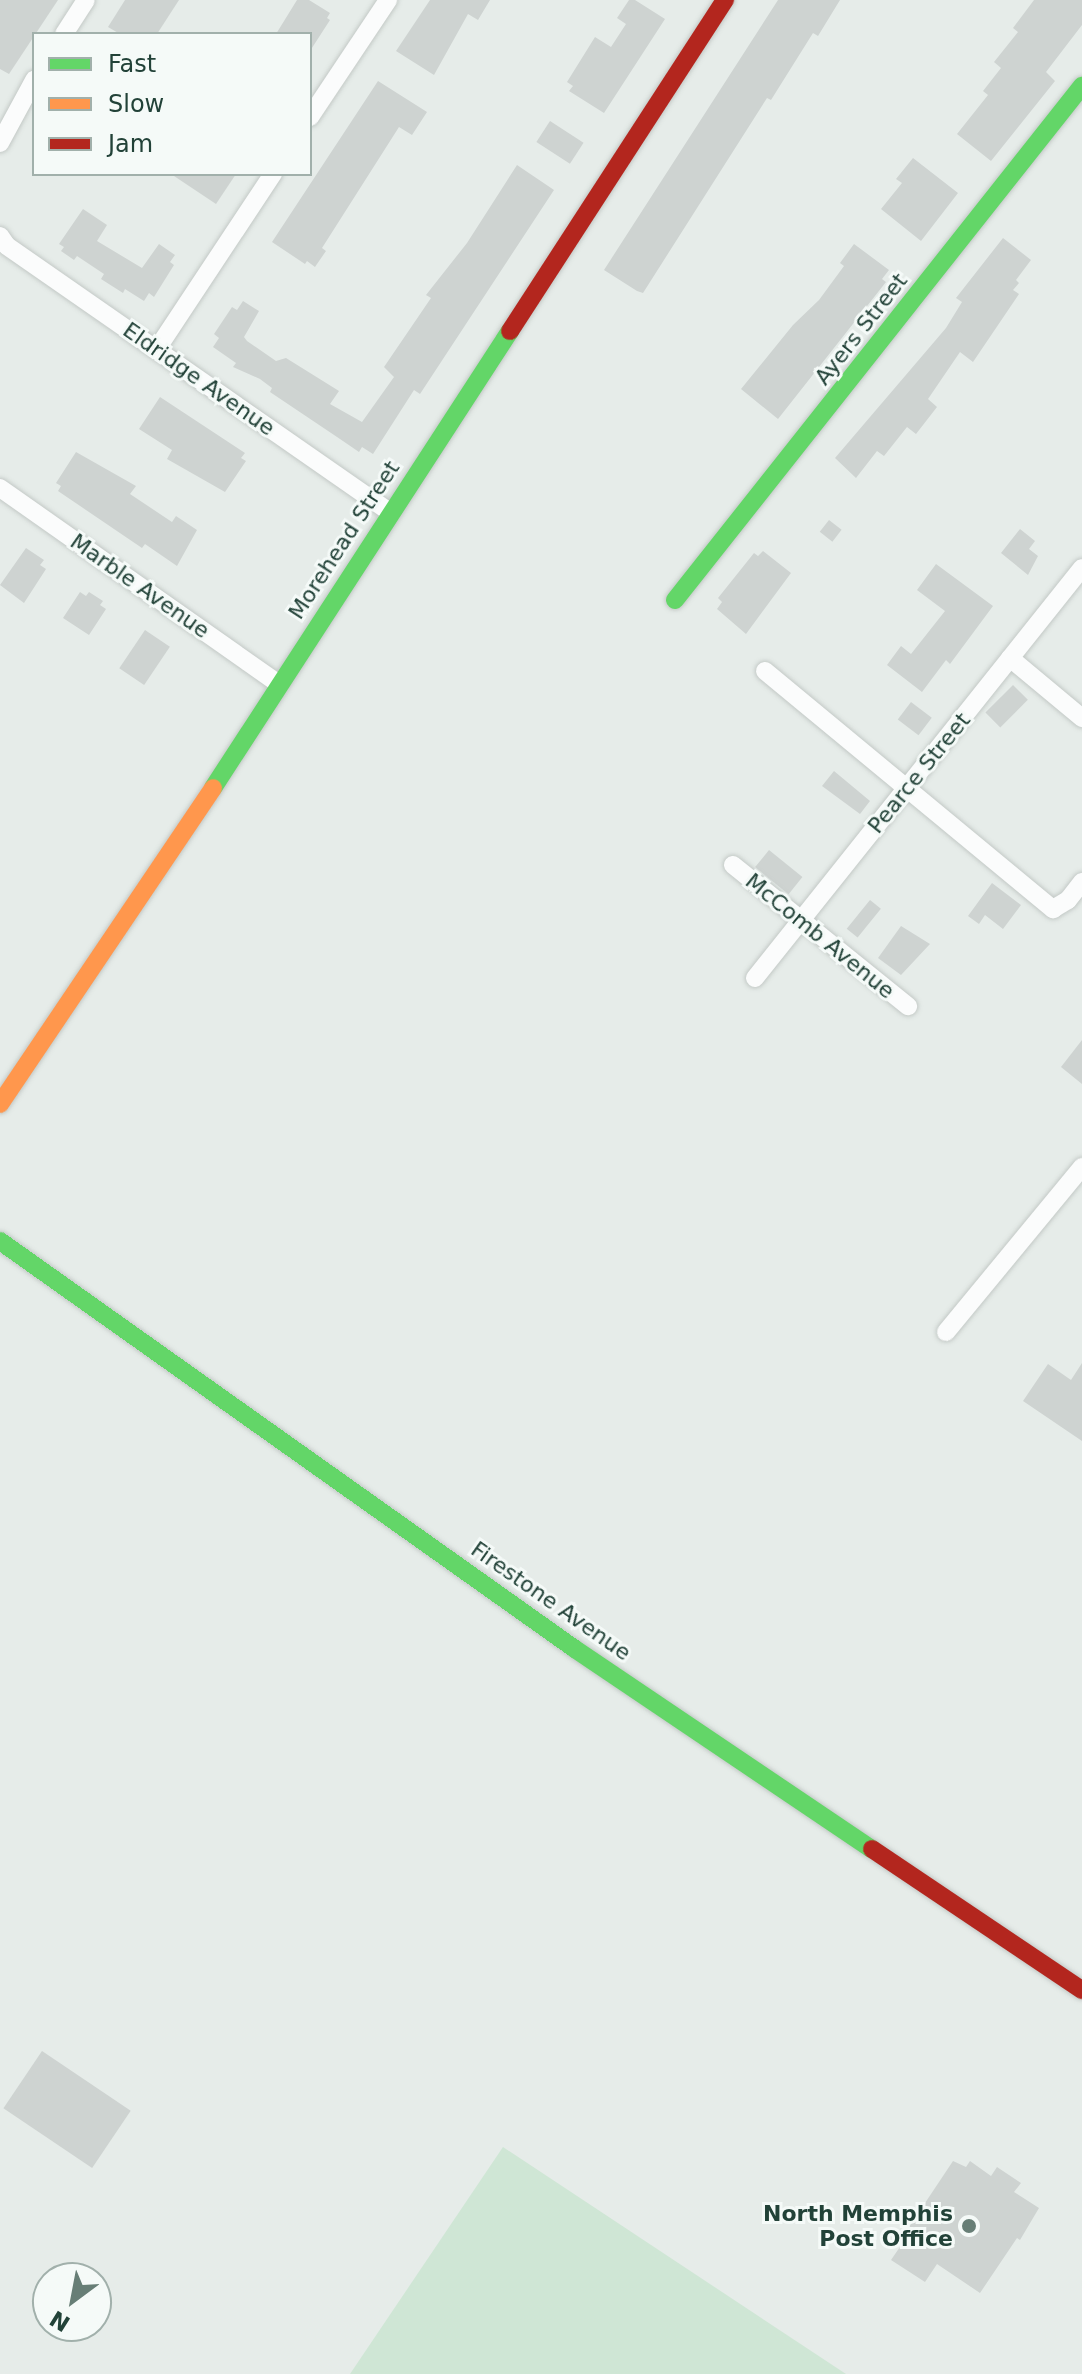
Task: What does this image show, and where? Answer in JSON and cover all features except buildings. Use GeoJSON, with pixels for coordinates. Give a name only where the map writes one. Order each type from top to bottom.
{"type":"FeatureCollection","features":[{"type":"Feature","properties":{"kind":"street"},"geometry":{"type":"LineString","coordinates":[[65,32],[86,0]]}},
{"type":"Feature","properties":{"kind":"street"},"geometry":{"type":"LineString","coordinates":[[312,114],[388,0]]}},
{"type":"Feature","properties":{"kind":"street","name":"Morehead Street"},"geometry":{"type":"LineString","coordinates":[[0,1104],[157,875],[725,0]]}},
{"type":"Feature","properties":{"kind":"street"},"geometry":{"type":"LineString","coordinates":[[0,143],[32,84]]}},
{"type":"Feature","properties":{"kind":"street","name":"Ayers Street"},"geometry":{"type":"LineString","coordinates":[[675,600],[1082,86]]}},
{"type":"Feature","properties":{"kind":"street"},"geometry":{"type":"LineString","coordinates":[[157,349],[272,176]]}},
{"type":"Feature","properties":{"kind":"street","name":"Eldridge Avenue"},"geometry":{"type":"LineString","coordinates":[[4,241],[391,513]]}},
{"type":"Feature","properties":{"kind":"street","name":"Marble Avenue"},"geometry":{"type":"LineString","coordinates":[[0,488],[279,684]]}},
{"type":"Feature","properties":{"kind":"street","name":"Pearce Street"},"geometry":{"type":"LineString","coordinates":[[755,978],[1082,568]]}},
{"type":"Feature","properties":{"kind":"street"},"geometry":{"type":"LineString","coordinates":[[1010,658],[1082,718]]}},
{"type":"Feature","properties":{"kind":"street"},"geometry":{"type":"LineString","coordinates":[[765,671],[1053,909],[1068,900],[1082,882]]}},
{"type":"Feature","properties":{"kind":"street","name":"McComb Avenue"},"geometry":{"type":"LineString","coordinates":[[733,865],[908,1006]]}},
{"type":"Feature","properties":{"kind":"street"},"geometry":{"type":"LineString","coordinates":[[946,1332],[1082,1167]]}},
{"type":"Feature","properties":{"kind":"street","name":"Firestone Avenue"},"geometry":{"type":"LineString","coordinates":[[0,1241],[575,1649],[1082,1990]]}},
{"type":"Feature","properties":{"kind":"green space"},"geometry":{"type":"Polygon","coordinates":[[[503,2147],[846,2374],[350,2374],[503,2147]]]}},
{"type":"Feature","properties":{"kind":"traffic: fast"},"geometry":{"type":"LineString","coordinates":[[675,600],[1082,86]]}},
{"type":"Feature","properties":{"kind":"traffic: fast"},"geometry":{"type":"LineString","coordinates":[[213,788],[510,331]]}},
{"type":"Feature","properties":{"kind":"traffic: fast"},"geometry":{"type":"LineString","coordinates":[[0,1241],[575,1649],[872,1849]]}},
{"type":"Feature","properties":{"kind":"traffic: slow"},"geometry":{"type":"LineString","coordinates":[[0,1104],[213,788]]}},
{"type":"Feature","properties":{"kind":"traffic: jam"},"geometry":{"type":"LineString","coordinates":[[510,331],[725,0]]}},
{"type":"Feature","properties":{"kind":"traffic: jam"},"geometry":{"type":"LineString","coordinates":[[872,1849],[1082,1990]]}},
{"type":"Feature","properties":{"kind":"place","name":"North Memphis Post Office"},"geometry":{"type":"Point","coordinates":[969,2226]}}]}
